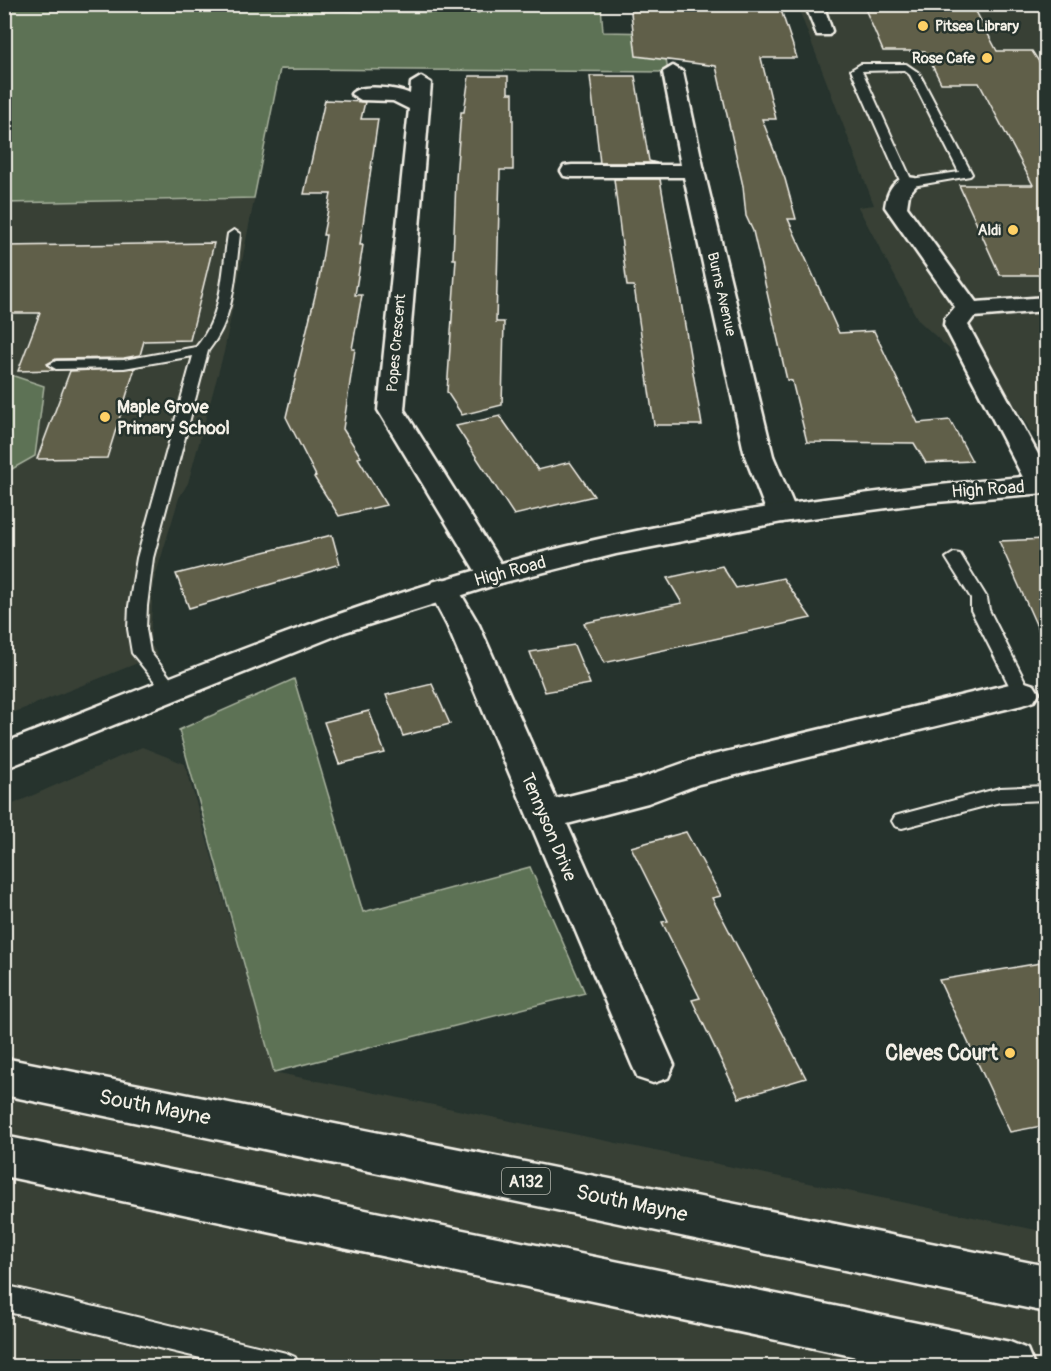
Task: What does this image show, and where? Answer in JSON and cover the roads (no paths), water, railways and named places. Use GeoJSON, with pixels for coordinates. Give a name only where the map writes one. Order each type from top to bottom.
{"type":"FeatureCollection","features":[{"type":"Feature","properties":{"kind":"street"},"geometry":{"type":"LineString","coordinates":[[814,4],[824,31]]}},
{"type":"Feature","properties":{"kind":"street","name":"Burns Avenue"},"geometry":{"type":"LineString","coordinates":[[673,72],[693,171],[759,456],[782,513]]}},
{"type":"Feature","properties":{"kind":"street","name":"Popes Crescent"},"geometry":{"type":"LineString","coordinates":[[361,94],[419,94],[391,410],[493,575]]}},
{"type":"Feature","properties":{"kind":"street"},"geometry":{"type":"LineString","coordinates":[[572,171],[693,171]]}},
{"type":"Feature","properties":{"kind":"street"},"geometry":{"type":"LineString","coordinates":[[907,183],[898,193],[896,207],[961,297],[967,310]]}},
{"type":"Feature","properties":{"kind":"street"},"geometry":{"type":"LineString","coordinates":[[1045,485],[956,325],[957,319],[967,310],[1047,304]]}},
{"type":"Feature","properties":{"kind":"street","name":"High Road"},"geometry":{"type":"LineString","coordinates":[[4,758],[324,628],[493,575],[627,543],[782,513],[924,494],[1045,485]]}},
{"type":"Feature","properties":{"kind":"street","name":"Tennyson Drive"},"geometry":{"type":"LineString","coordinates":[[443,589],[463,625],[653,1065]]}},
{"type":"Feature","properties":{"kind":"street"},"geometry":{"type":"LineString","coordinates":[[544,816],[648,790],[692,773],[1022,693]]}},
{"type":"Feature","properties":{"kind":"street","name":"South Mayne"},"geometry":{"type":"LineString","coordinates":[[4,1077],[1047,1289]]}},
{"type":"Feature","properties":{"kind":"street"},"geometry":{"type":"LineString","coordinates":[[4,1156],[1010,1366]]}},
{"type":"Feature","properties":{"kind":"lane"},"geometry":{"type":"LineString","coordinates":[[861,67],[906,67],[914,74],[966,174],[955,178],[907,183],[856,70],[861,67]]}},
{"type":"Feature","properties":{"kind":"lane"},"geometry":{"type":"LineString","coordinates":[[56,365],[124,364],[201,350],[210,342],[221,314],[234,234]]}},
{"type":"Feature","properties":{"kind":"lane"},"geometry":{"type":"LineString","coordinates":[[170,689],[141,653],[137,629],[138,606],[144,558],[166,487],[201,350]]}},
{"type":"Feature","properties":{"kind":"lane"},"geometry":{"type":"LineString","coordinates":[[954,558],[979,598],[980,610],[1022,693]]}},
{"type":"Feature","properties":{"kind":"lane"},"geometry":{"type":"LineString","coordinates":[[902,821],[1000,795],[1047,793]]}},
{"type":"Feature","properties":{"kind":"lane"},"geometry":{"type":"LineString","coordinates":[[4,1298],[286,1366]]}},
{"type":"Feature","properties":{"kind":"place","name":"Pitsea Library"},"geometry":{"type":"Point","coordinates":[923,26]}},
{"type":"Feature","properties":{"kind":"place","name":"Rose Cafe"},"geometry":{"type":"Point","coordinates":[987,58]}},
{"type":"Feature","properties":{"kind":"place","name":"Aldi"},"geometry":{"type":"Point","coordinates":[1013,230]}},
{"type":"Feature","properties":{"kind":"place","name":"Maple Grove Primary School"},"geometry":{"type":"Point","coordinates":[105,417]}},
{"type":"Feature","properties":{"kind":"place","name":"Cleves Court"},"geometry":{"type":"Point","coordinates":[1010,1053]}}]}
